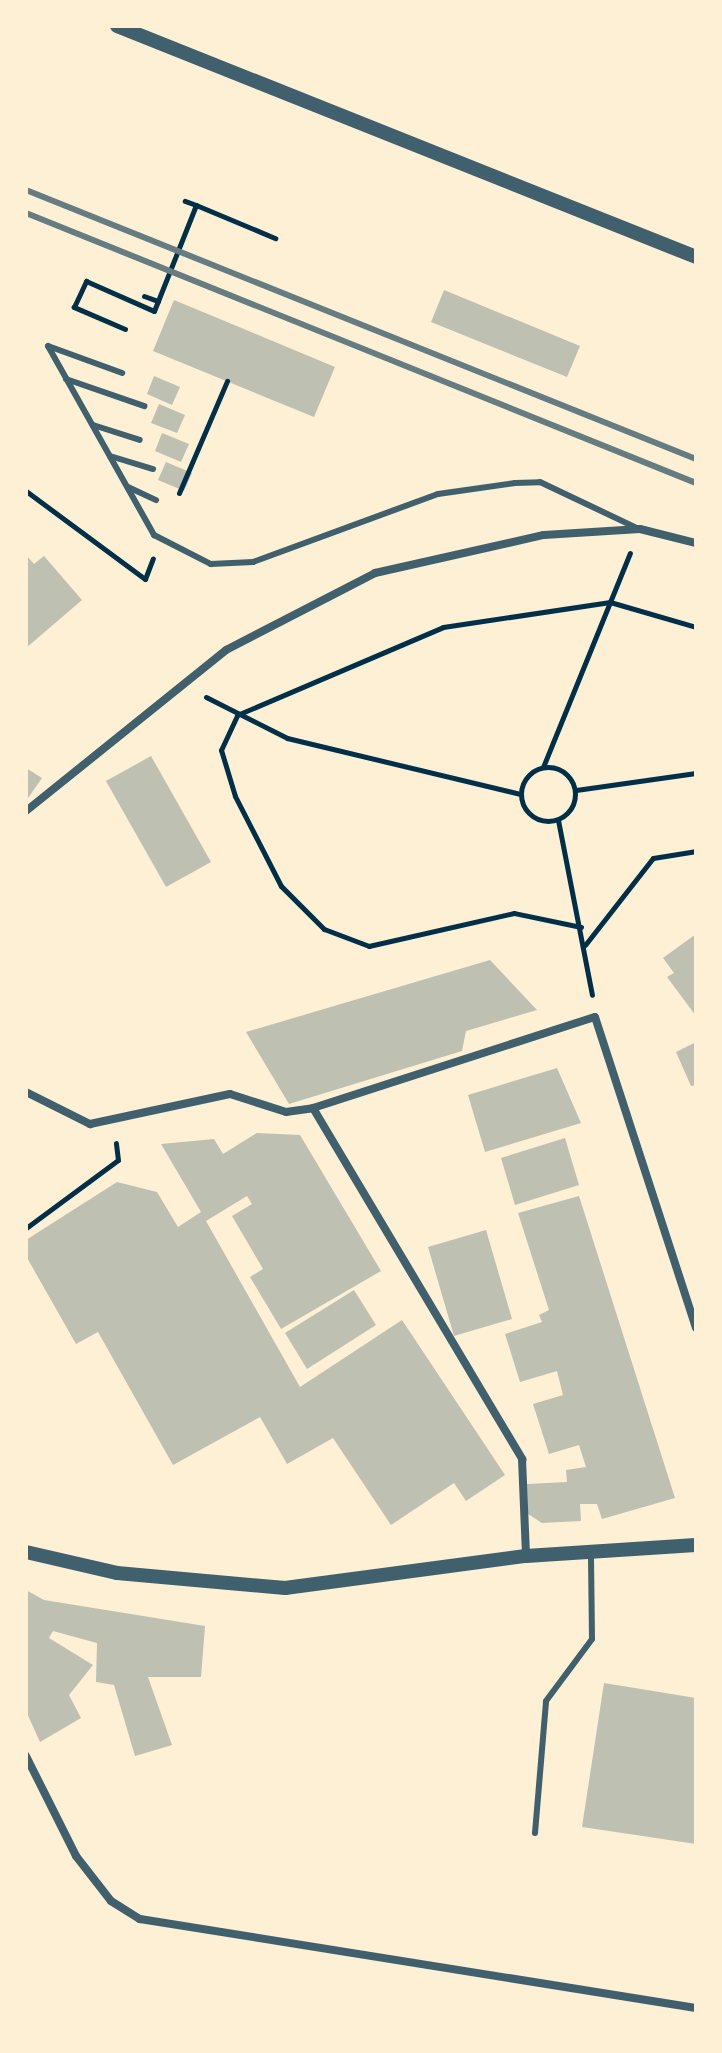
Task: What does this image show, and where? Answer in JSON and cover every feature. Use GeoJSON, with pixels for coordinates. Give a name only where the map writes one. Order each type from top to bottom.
{"type":"FeatureCollection","features":[{"type":"Feature","properties":{"kind":"street"},"geometry":{"type":"LineString","coordinates":[[117,26],[696,257]]}},
{"type":"Feature","properties":{"kind":"street"},"geometry":{"type":"LineString","coordinates":[[26,811],[226,650],[375,573],[544,535],[640,529],[696,543]]}},
{"type":"Feature","properties":{"kind":"street"},"geometry":{"type":"LineString","coordinates":[[26,1092],[70,1119],[105,1123],[230,1094],[286,1112],[313,1108],[595,1017],[696,1328]]}},
{"type":"Feature","properties":{"kind":"street"},"geometry":{"type":"LineString","coordinates":[[313,1108],[522,1459],[526,1556]]}},
{"type":"Feature","properties":{"kind":"street"},"geometry":{"type":"LineString","coordinates":[[26,1552],[117,1573],[285,1588],[591,1549],[696,1545]]}},
{"type":"Feature","properties":{"kind":"street"},"geometry":{"type":"LineString","coordinates":[[26,1756],[76,1856],[111,1901],[140,1919],[696,2008]]}},
{"type":"Feature","properties":{"kind":"lane"},"geometry":{"type":"LineString","coordinates":[[122,373],[48,346],[160,541],[211,564],[253,562],[438,494],[540,482],[640,529]]}},
{"type":"Feature","properties":{"kind":"lane"},"geometry":{"type":"LineString","coordinates":[[66,379],[144,406]]}},
{"type":"Feature","properties":{"kind":"lane"},"geometry":{"type":"LineString","coordinates":[[93,425],[140,440]]}},
{"type":"Feature","properties":{"kind":"lane"},"geometry":{"type":"LineString","coordinates":[[110,456],[153,469]]}},
{"type":"Feature","properties":{"kind":"lane"},"geometry":{"type":"LineString","coordinates":[[128,487],[156,500]]}},
{"type":"Feature","properties":{"kind":"lane"},"geometry":{"type":"LineString","coordinates":[[535,1833],[546,1701],[592,1639],[591,1549]]}},
{"type":"Feature","properties":{"kind":"path"},"geometry":{"type":"LineString","coordinates":[[185,201],[275,238]]}},
{"type":"Feature","properties":{"kind":"path"},"geometry":{"type":"LineString","coordinates":[[125,329],[74,307],[86,281],[154,311],[196,205]]}},
{"type":"Feature","properties":{"kind":"path"},"geometry":{"type":"LineString","coordinates":[[144,296],[158,301]]}},
{"type":"Feature","properties":{"kind":"path"},"geometry":{"type":"LineString","coordinates":[[26,491],[145,579],[227,381]]}},
{"type":"Feature","properties":{"kind":"path"},"geometry":{"type":"LineString","coordinates":[[543,767],[640,529]]}},
{"type":"Feature","properties":{"kind":"path"},"geometry":{"type":"LineString","coordinates":[[581,927],[514,913],[369,946],[324,929],[281,886],[235,796],[221,750],[237,715],[402,639],[610,602],[696,627]]}},
{"type":"Feature","properties":{"kind":"path"},"geometry":{"type":"LineString","coordinates":[[182,683],[237,715],[287,738],[520,794],[537,819],[558,820],[572,808],[576,790],[564,772],[543,767],[531,772],[520,794]]}},
{"type":"Feature","properties":{"kind":"path"},"geometry":{"type":"LineString","coordinates":[[576,790],[696,773]]}},
{"type":"Feature","properties":{"kind":"path"},"geometry":{"type":"LineString","coordinates":[[558,820],[585,945],[595,1017]]}},
{"type":"Feature","properties":{"kind":"path"},"geometry":{"type":"LineString","coordinates":[[585,945],[653,858],[696,851]]}},
{"type":"Feature","properties":{"kind":"path"},"geometry":{"type":"LineString","coordinates":[[26,1228],[118,1160],[105,1123]]}},
{"type":"Feature","properties":{"kind":"building"},"geometry":{"type":"Polygon","coordinates":[[[444,290],[580,346],[567,377],[431,322],[444,290]]]}},
{"type":"Feature","properties":{"kind":"building"},"geometry":{"type":"Polygon","coordinates":[[[174,300],[335,367],[314,417],[153,351],[174,300]]]}},
{"type":"Feature","properties":{"kind":"building"},"geometry":{"type":"Polygon","coordinates":[[[154,376],[180,387],[172,405],[147,394],[154,376]]]}},
{"type":"Feature","properties":{"kind":"building"},"geometry":{"type":"Polygon","coordinates":[[[159,404],[185,415],[177,433],[151,423],[159,404]]]}},
{"type":"Feature","properties":{"kind":"building"},"geometry":{"type":"Polygon","coordinates":[[[162,433],[189,444],[181,462],[155,451],[162,433]]]}},
{"type":"Feature","properties":{"kind":"building"},"geometry":{"type":"Polygon","coordinates":[[[166,462],[192,473],[184,491],[158,480],[166,462]]]}},
{"type":"Feature","properties":{"kind":"building"},"geometry":{"type":"Polygon","coordinates":[[[26,555],[34,564],[44,556],[82,600],[26,648],[26,555]]]}},
{"type":"Feature","properties":{"kind":"building"},"geometry":{"type":"Polygon","coordinates":[[[151,756],[211,862],[166,887],[106,781],[151,756]]]}},
{"type":"Feature","properties":{"kind":"building"},"geometry":{"type":"Polygon","coordinates":[[[26,768],[42,778],[26,801],[26,768]]]}},
{"type":"Feature","properties":{"kind":"building"},"geometry":{"type":"Polygon","coordinates":[[[696,934],[696,1016],[667,977],[674,973],[663,958],[696,934]]]}},
{"type":"Feature","properties":{"kind":"building"},"geometry":{"type":"Polygon","coordinates":[[[490,960],[537,1010],[466,1031],[462,1051],[289,1104],[246,1032],[490,960]]]}},
{"type":"Feature","properties":{"kind":"building"},"geometry":{"type":"Polygon","coordinates":[[[696,1042],[696,1085],[691,1086],[676,1052],[696,1042]]]}},
{"type":"Feature","properties":{"kind":"building"},"geometry":{"type":"Polygon","coordinates":[[[557,1068],[581,1123],[485,1152],[468,1095],[557,1068]]]}},
{"type":"Feature","properties":{"kind":"building"},"geometry":{"type":"Polygon","coordinates":[[[257,1133],[300,1135],[381,1271],[281,1329],[250,1277],[263,1269],[232,1216],[252,1204],[247,1196],[206,1221],[300,1387],[402,1320],[505,1475],[466,1501],[454,1483],[391,1525],[333,1438],[287,1464],[260,1417],[173,1465],[98,1332],[76,1344],[26,1256],[26,1240],[117,1182],[157,1192],[178,1227],[201,1212],[161,1144],[214,1139],[223,1154],[257,1133]]]}},
{"type":"Feature","properties":{"kind":"building"},"geometry":{"type":"Polygon","coordinates":[[[565,1138],[579,1185],[515,1205],[501,1158],[565,1138]]]}},
{"type":"Feature","properties":{"kind":"building"},"geometry":{"type":"Polygon","coordinates":[[[579,1196],[675,1498],[602,1519],[597,1504],[580,1504],[581,1521],[542,1523],[528,1514],[527,1484],[567,1482],[566,1470],[586,1467],[579,1445],[549,1454],[533,1404],[563,1395],[557,1371],[520,1382],[505,1334],[542,1322],[539,1315],[549,1310],[518,1213],[579,1196]]]}},
{"type":"Feature","properties":{"kind":"building"},"geometry":{"type":"Polygon","coordinates":[[[486,1230],[512,1319],[454,1336],[428,1247],[486,1230]]]}},
{"type":"Feature","properties":{"kind":"building"},"geometry":{"type":"Polygon","coordinates":[[[354,1290],[376,1325],[307,1369],[285,1333],[354,1290]]]}},
{"type":"Feature","properties":{"kind":"building"},"geometry":{"type":"Polygon","coordinates":[[[26,1590],[44,1600],[205,1626],[201,1677],[148,1677],[172,1745],[135,1756],[114,1685],[96,1682],[97,1643],[53,1631],[49,1638],[93,1665],[69,1695],[81,1718],[40,1742],[26,1711],[26,1590]]]}},
{"type":"Feature","properties":{"kind":"building"},"geometry":{"type":"Polygon","coordinates":[[[604,1683],[696,1698],[696,1844],[582,1827],[604,1683]]]}},
{"type":"Feature","properties":{"kind":"railway"},"geometry":{"type":"LineString","coordinates":[[26,190],[696,459]]}},
{"type":"Feature","properties":{"kind":"railway"},"geometry":{"type":"LineString","coordinates":[[26,213],[696,483]]}}]}
